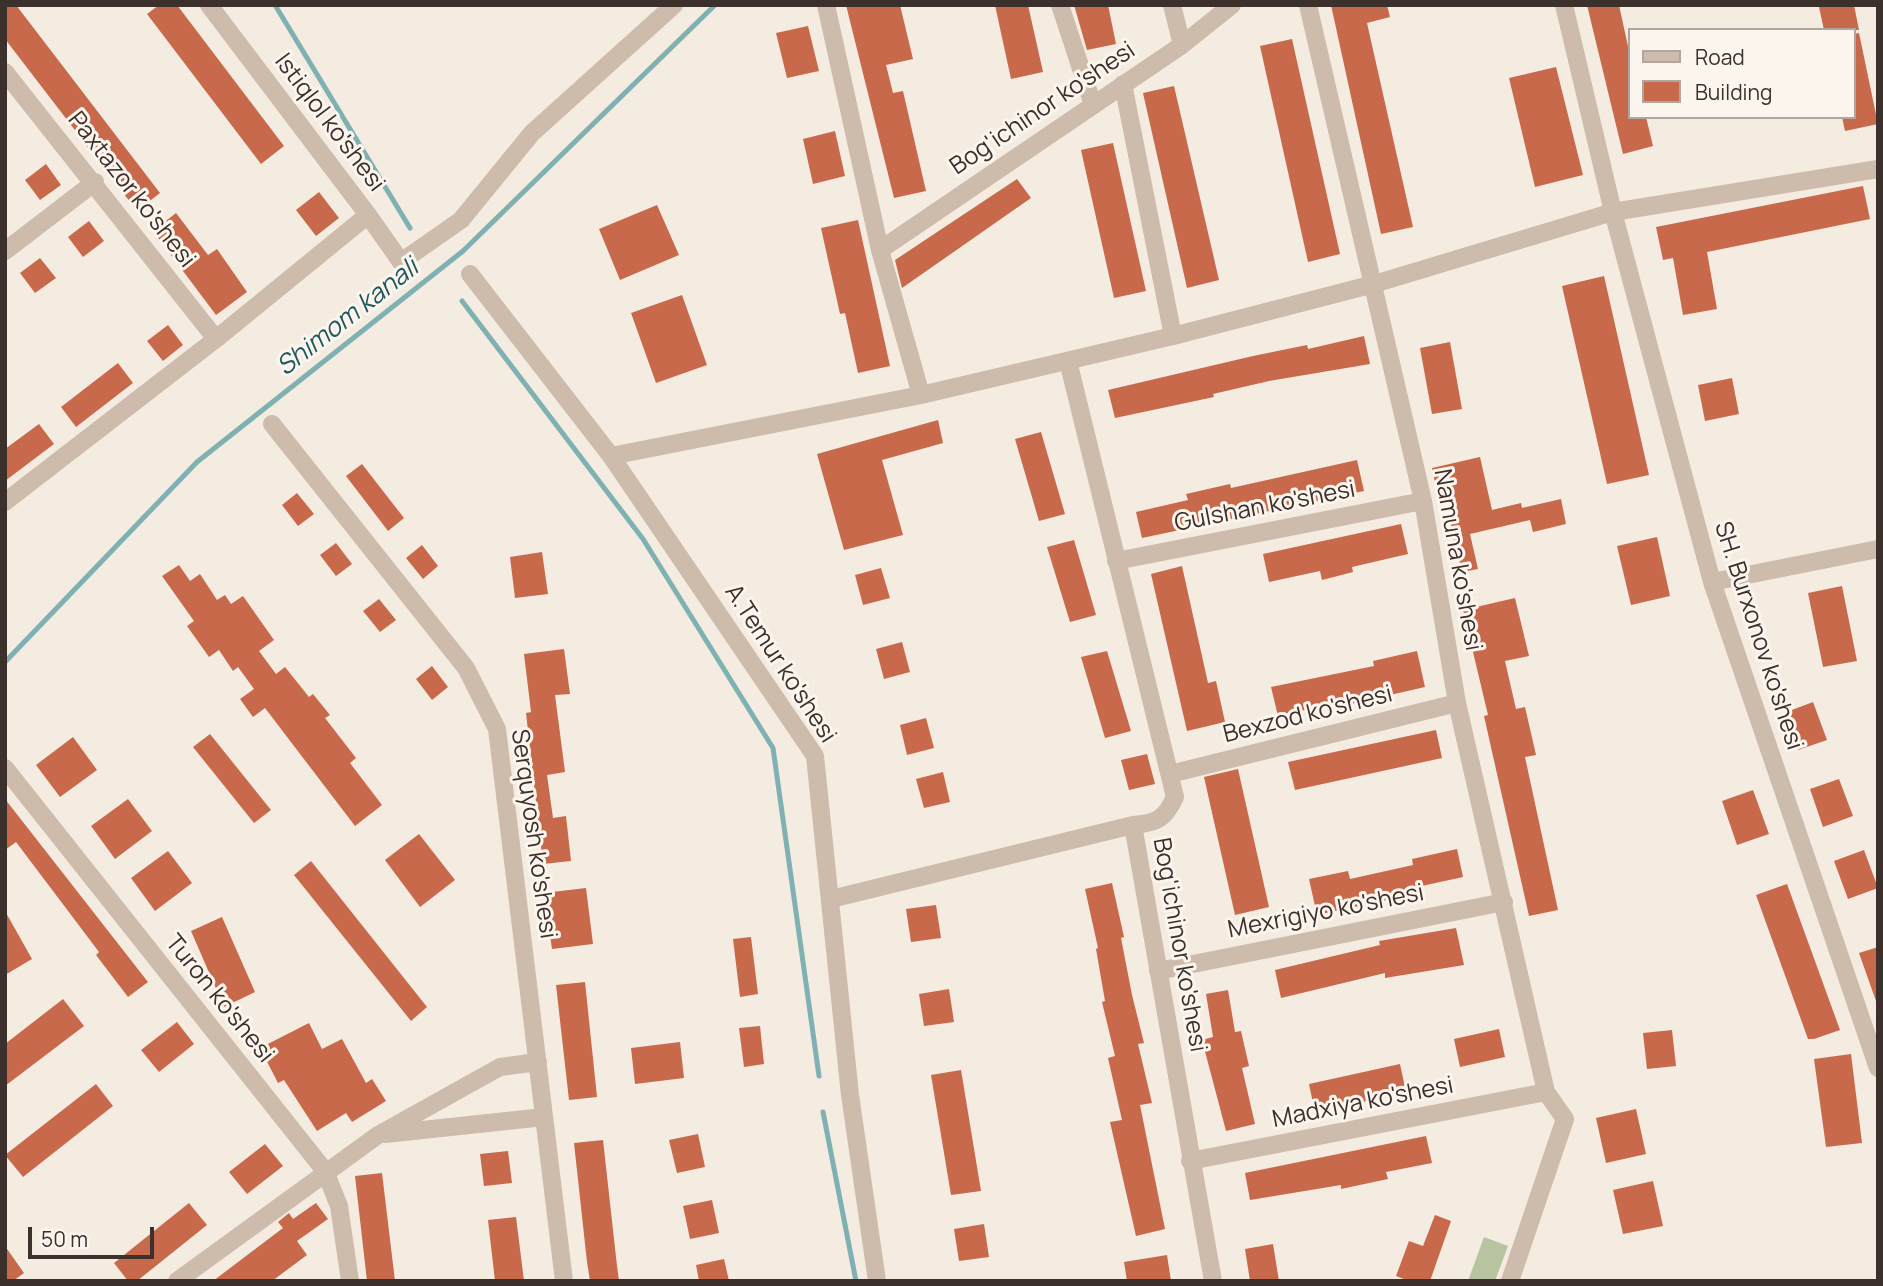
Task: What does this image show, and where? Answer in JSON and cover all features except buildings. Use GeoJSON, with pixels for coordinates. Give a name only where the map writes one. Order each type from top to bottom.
{"type":"FeatureCollection","features":[{"type":"Feature","properties":{"kind":"street","name":"Istiqlol ko'shesi"},"geometry":{"type":"LineString","coordinates":[[5,502],[216,339],[368,215],[209,5]]}},
{"type":"Feature","properties":{"kind":"street"},"geometry":{"type":"LineString","coordinates":[[368,215],[401,262],[461,220],[532,133],[674,5]]}},
{"type":"Feature","properties":{"kind":"street"},"geometry":{"type":"LineString","coordinates":[[826,5],[880,250],[921,395]]}},
{"type":"Feature","properties":{"kind":"street"},"geometry":{"type":"LineString","coordinates":[[1060,5],[1093,105]]}},
{"type":"Feature","properties":{"kind":"street"},"geometry":{"type":"LineString","coordinates":[[1172,5],[1182,45]]}},
{"type":"Feature","properties":{"kind":"street","name":"Bog'ichinor ko'shesi"},"geometry":{"type":"LineString","coordinates":[[880,250],[1182,45],[1232,5]]}},
{"type":"Feature","properties":{"kind":"street","name":"Namuna ko'shesi"},"geometry":{"type":"LineString","coordinates":[[1308,5],[1423,500],[1457,703],[1546,1092],[1564,1119],[1510,1281]]}},
{"type":"Feature","properties":{"kind":"street","name":"SH. Burxonov ko'shesi"},"geometry":{"type":"LineString","coordinates":[[1564,5],[1613,212],[1712,582],[1878,1068]]}},
{"type":"Feature","properties":{"kind":"street","name":"Paxtazor ko'shesi"},"geometry":{"type":"LineString","coordinates":[[5,72],[95,182],[216,339]]}},
{"type":"Feature","properties":{"kind":"street"},"geometry":{"type":"LineString","coordinates":[[1123,83],[1173,336]]}},
{"type":"Feature","properties":{"kind":"street"},"geometry":{"type":"LineString","coordinates":[[611,456],[921,395],[1173,336],[1374,284],[1613,212],[1878,169]]}},
{"type":"Feature","properties":{"kind":"street"},"geometry":{"type":"LineString","coordinates":[[5,251],[95,182]]}},
{"type":"Feature","properties":{"kind":"street","name":"A.Temur ko'shesi"},"geometry":{"type":"LineString","coordinates":[[470,274],[611,456],[815,756],[850,1095],[877,1281]]}},
{"type":"Feature","properties":{"kind":"street","name":"Bog'ichinor ko'shesi"},"geometry":{"type":"LineString","coordinates":[[1068,361],[1175,797],[1167,814],[1156,823],[1133,825],[1213,1281]]}},
{"type":"Feature","properties":{"kind":"street","name":"Serquyosh ko'shesi"},"geometry":{"type":"LineString","coordinates":[[272,424],[466,668],[497,729],[564,1281]]}},
{"type":"Feature","properties":{"kind":"street","name":"Gulshan ko'shesi"},"geometry":{"type":"LineString","coordinates":[[1116,562],[1423,500]]}},
{"type":"Feature","properties":{"kind":"street"},"geometry":{"type":"LineString","coordinates":[[1712,582],[1878,549]]}},
{"type":"Feature","properties":{"kind":"street","name":"Bexzod ko'shesi"},"geometry":{"type":"LineString","coordinates":[[1170,774],[1457,703]]}},
{"type":"Feature","properties":{"kind":"street","name":"Turon ko'shesi"},"geometry":{"type":"LineString","coordinates":[[5,768],[325,1171],[339,1206],[350,1281]]}},
{"type":"Feature","properties":{"kind":"street"},"geometry":{"type":"LineString","coordinates":[[831,899],[1133,825]]}},
{"type":"Feature","properties":{"kind":"street","name":"Mexrigiyo ko'shesi"},"geometry":{"type":"LineString","coordinates":[[1158,971],[1504,902]]}},
{"type":"Feature","properties":{"kind":"street"},"geometry":{"type":"LineString","coordinates":[[177,1281],[378,1135],[500,1067],[538,1062]]}},
{"type":"Feature","properties":{"kind":"street","name":"Madxiya ko'shesi"},"geometry":{"type":"LineString","coordinates":[[1190,1161],[1546,1092]]}},
{"type":"Feature","properties":{"kind":"street"},"geometry":{"type":"LineString","coordinates":[[378,1135],[544,1117]]}},
{"type":"Feature","properties":{"kind":"green space"},"geometry":{"type":"Polygon","coordinates":[[[1484,1237],[1508,1246],[1495,1281],[1468,1281],[1484,1237]]]}},
{"type":"Feature","properties":{"kind":"waterway"},"geometry":{"type":"LineString","coordinates":[[275,5],[410,228]]}},
{"type":"Feature","properties":{"kind":"waterway","name":"Shimom kanali"},"geometry":{"type":"LineString","coordinates":[[5,662],[197,462],[463,251],[715,5]]}},
{"type":"Feature","properties":{"kind":"waterway"},"geometry":{"type":"LineString","coordinates":[[462,301],[643,539],[773,748],[819,1076]]}},
{"type":"Feature","properties":{"kind":"waterway"},"geometry":{"type":"LineString","coordinates":[[823,1112],[856,1281]]}}]}
